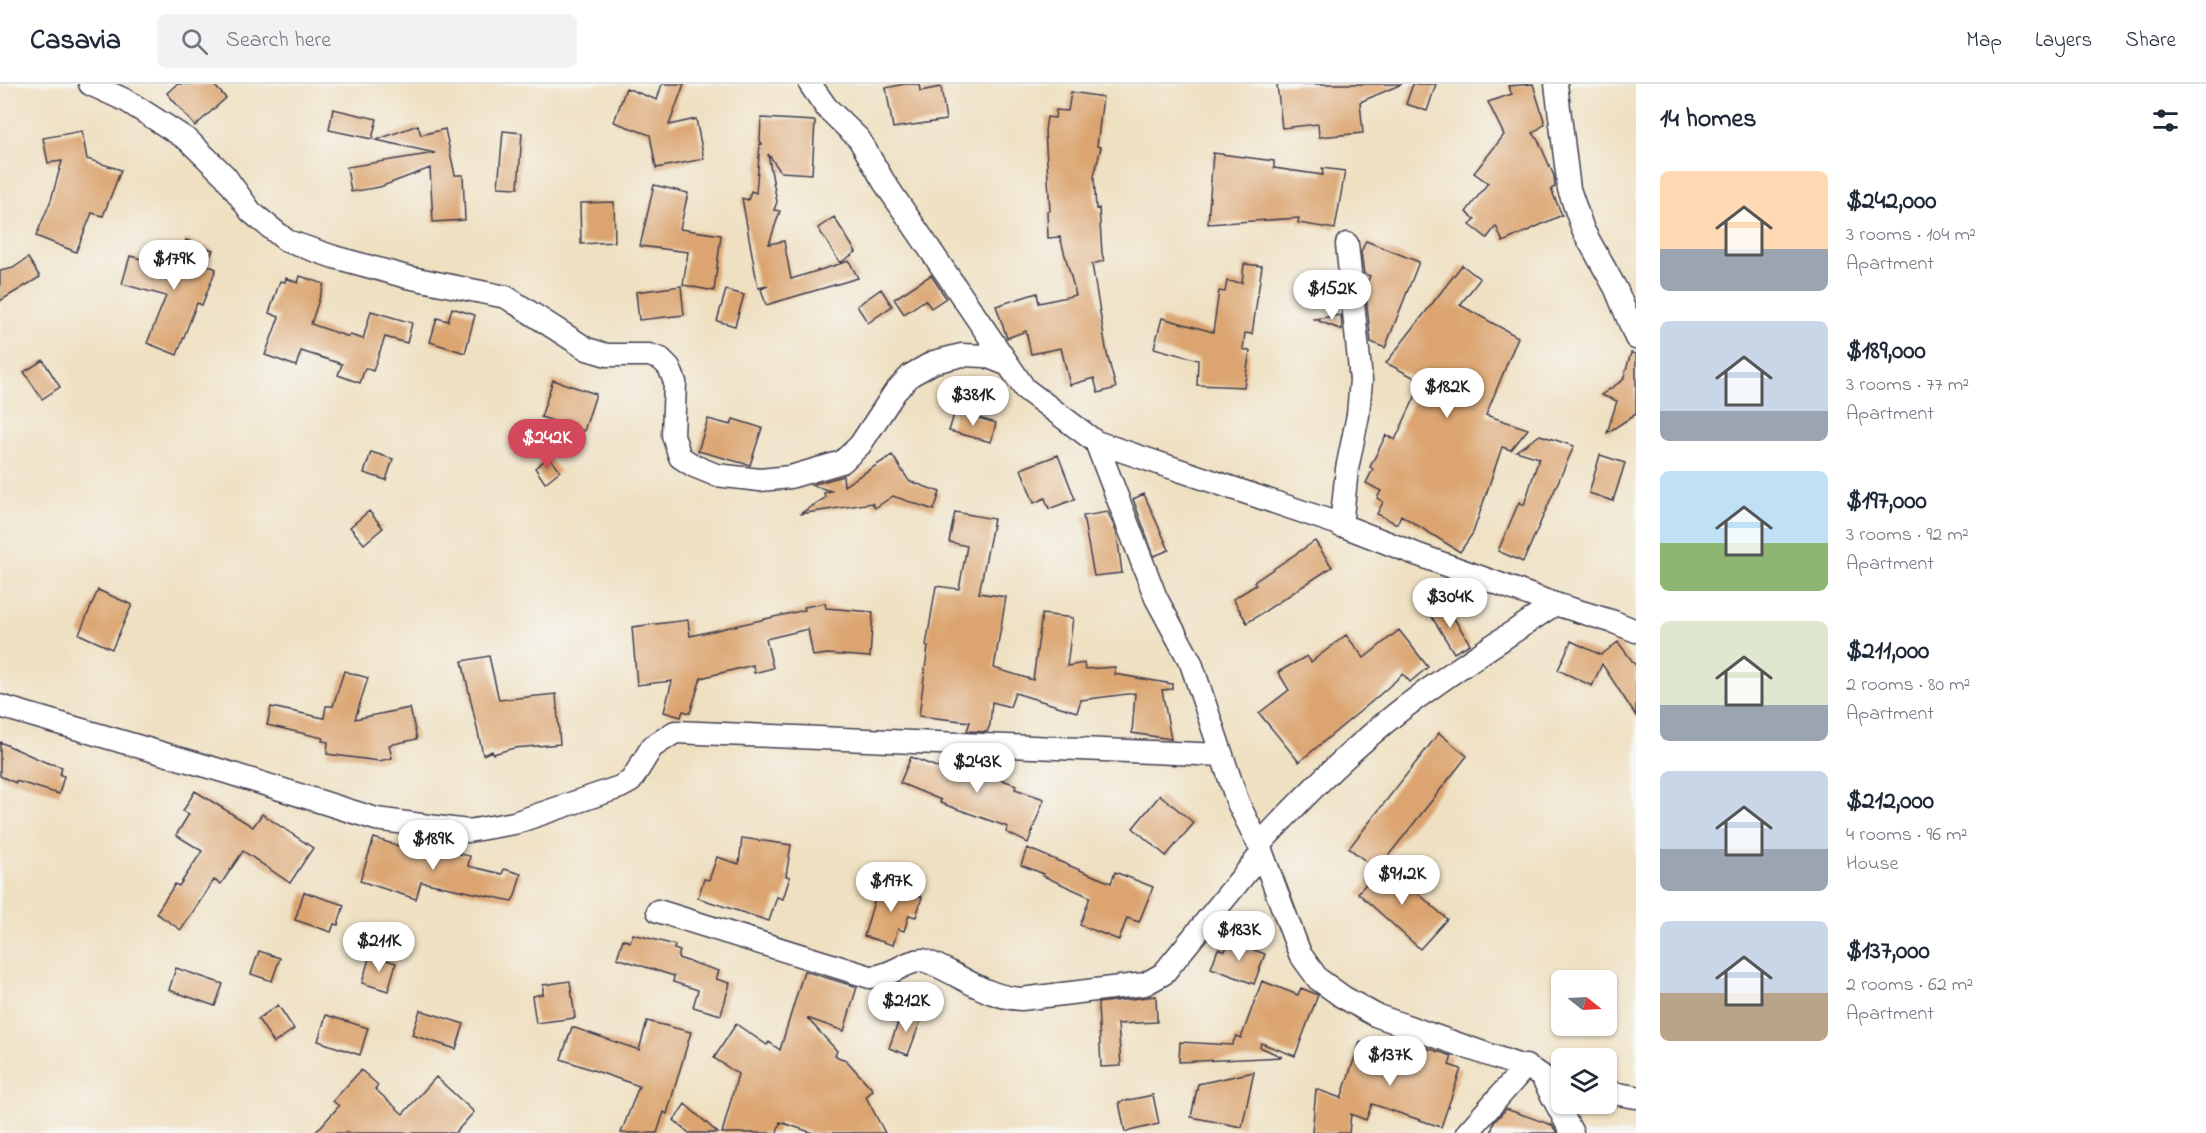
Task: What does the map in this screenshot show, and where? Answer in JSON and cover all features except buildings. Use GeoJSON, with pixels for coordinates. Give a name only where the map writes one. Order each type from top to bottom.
{"type":"FeatureCollection","features":[{"type":"Feature","properties":{"kind":"street"},"geometry":{"type":"LineString","coordinates":[[90,84],[127,101],[188,140],[225,176],[251,212],[287,241],[334,257],[407,277],[506,297],[587,349],[607,355],[649,355],[661,360],[669,368],[675,382],[673,435],[680,457],[716,476],[760,480],[790,477],[842,462],[860,445],[895,392],[911,375],[934,362],[962,355],[986,356],[1009,365]]}},
{"type":"Feature","properties":{"kind":"street"},"geometry":{"type":"LineString","coordinates":[[810,84],[826,107],[859,139],[884,182],[1025,389],[1096,442],[1341,526],[1555,604],[1614,622],[1636,632]]}},
{"type":"Feature","properties":{"kind":"street"},"geometry":{"type":"LineString","coordinates":[[1556,84],[1569,189],[1583,230],[1616,289],[1636,338]]}},
{"type":"Feature","properties":{"kind":"street"},"geometry":{"type":"LineString","coordinates":[[1341,526],[1361,380],[1347,244]]}},
{"type":"Feature","properties":{"kind":"street"},"geometry":{"type":"LineString","coordinates":[[1096,442],[1156,598],[1191,663],[1238,802],[1260,849],[1300,954],[1318,979],[1343,997],[1375,1015],[1543,1074],[1572,1133]]}},
{"type":"Feature","properties":{"kind":"street"},"geometry":{"type":"LineString","coordinates":[[658,911],[870,977],[886,976],[916,960],[923,960],[992,994],[1021,999],[1145,984],[1163,974],[1260,849],[1317,783],[1354,748],[1399,712],[1555,604]]}},
{"type":"Feature","properties":{"kind":"street"},"geometry":{"type":"LineString","coordinates":[[0,706],[226,772],[376,819],[468,831],[514,823],[620,788],[631,781],[652,747],[675,732],[1222,755]]}},
{"type":"Feature","properties":{"kind":"street"},"geometry":{"type":"LineString","coordinates":[[1467,1133],[1543,1074]]}},
{"type":"Feature","properties":{"kind":"street"},"geometry":{"type":"LineString","coordinates":[[1617,1094],[1636,1097]]}}]}
